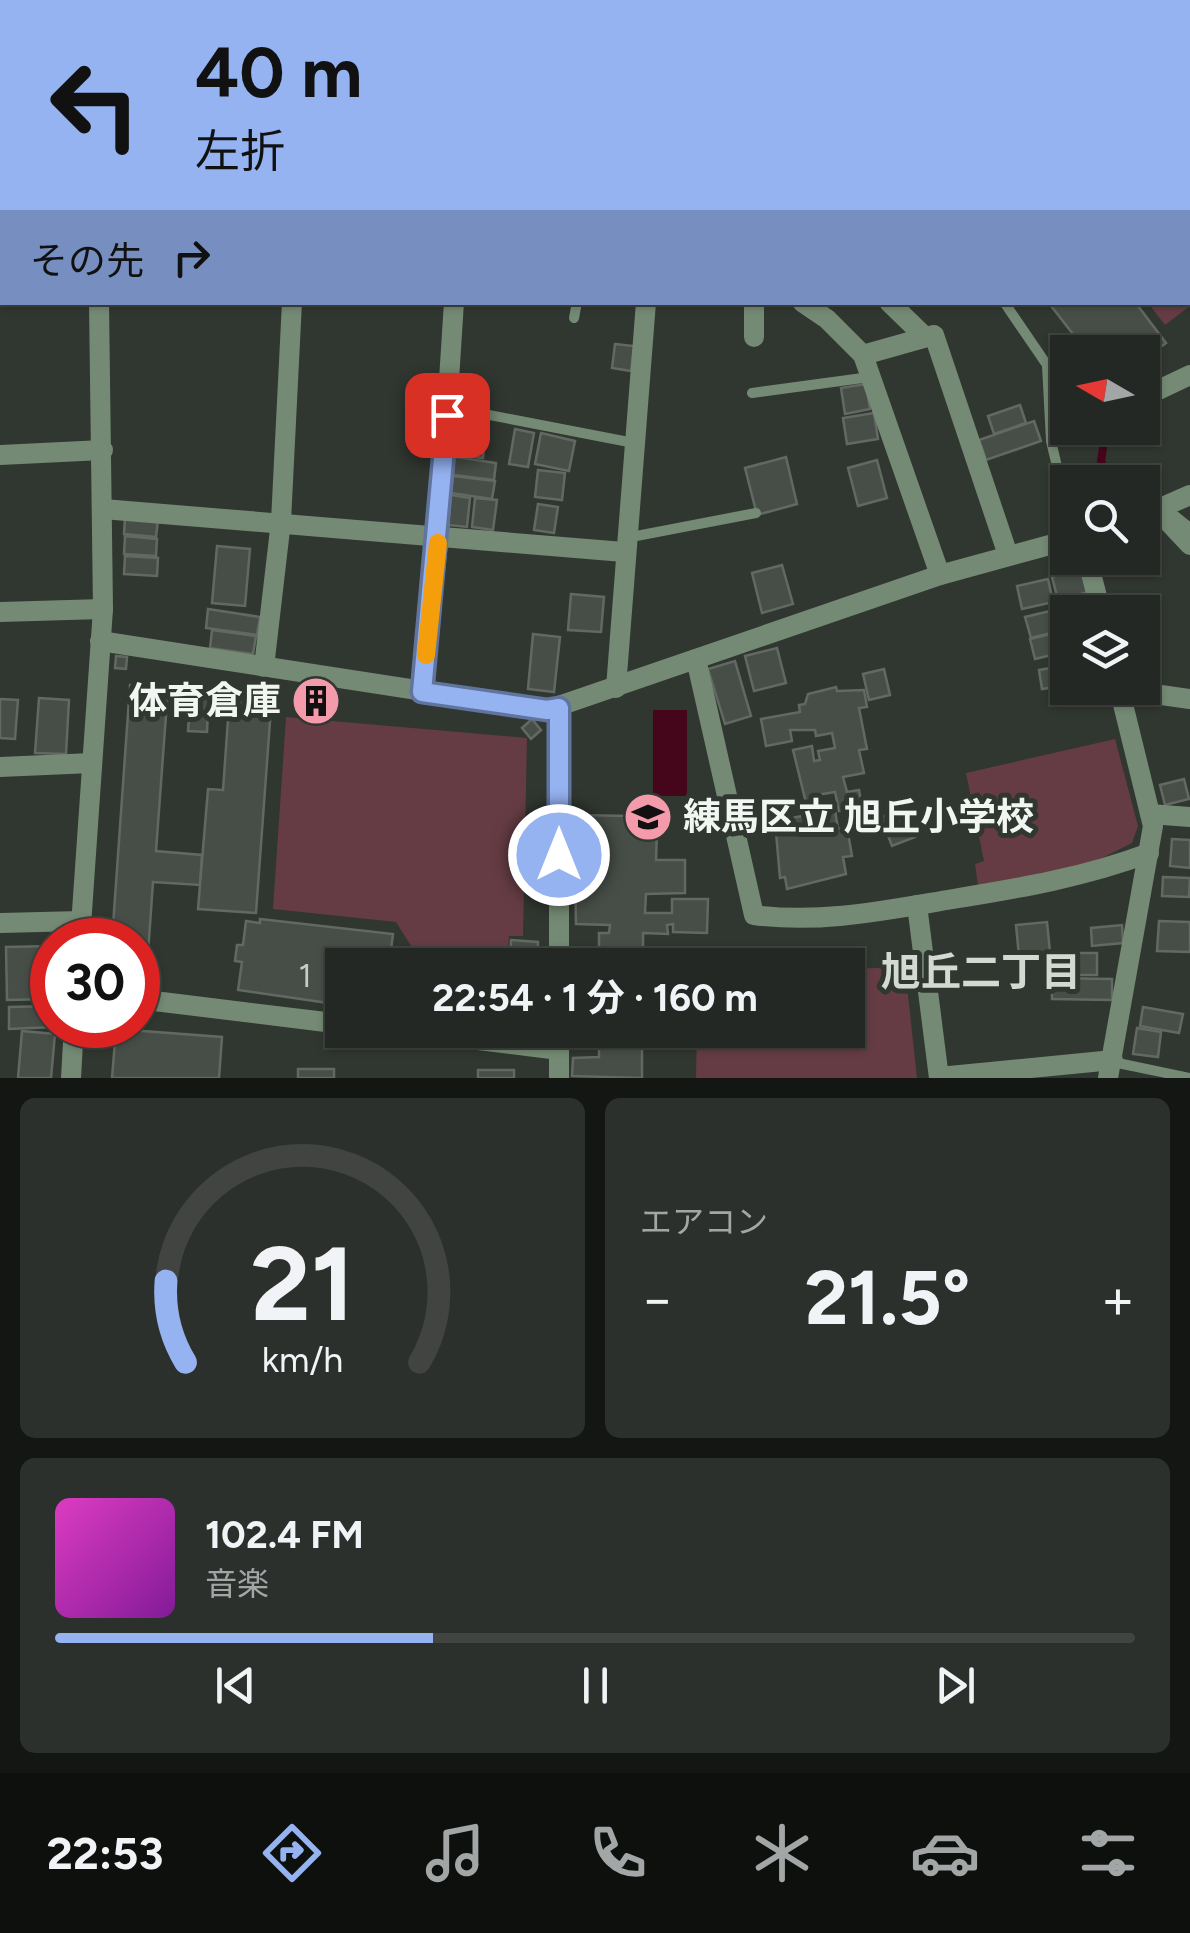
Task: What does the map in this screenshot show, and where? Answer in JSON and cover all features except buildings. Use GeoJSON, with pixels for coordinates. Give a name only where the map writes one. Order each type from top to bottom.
{"type":"FeatureCollection","features":[{"type":"Feature","properties":{"kind":"street"},"geometry":{"type":"LineString","coordinates":[[81,918],[103,608],[104,450],[99,305]]}},
{"type":"Feature","properties":{"kind":"street"},"geometry":{"type":"LineString","coordinates":[[264,667],[281,522],[292,305]]}},
{"type":"Feature","properties":{"kind":"street"},"geometry":{"type":"LineString","coordinates":[[422,692],[439,535],[454,305]]}},
{"type":"Feature","properties":{"kind":"street"},"geometry":{"type":"LineString","coordinates":[[616,688],[646,305]]}},
{"type":"Feature","properties":{"kind":"street"},"geometry":{"type":"LineString","coordinates":[[754,305],[754,336]]}},
{"type":"Feature","properties":{"kind":"street"},"geometry":{"type":"LineString","coordinates":[[806,305],[828,320],[863,355],[940,575]]}},
{"type":"Feature","properties":{"kind":"street"},"geometry":{"type":"LineString","coordinates":[[892,305],[924,337]]}},
{"type":"Feature","properties":{"kind":"street"},"geometry":{"type":"LineString","coordinates":[[863,355],[934,335],[1008,555]]}},
{"type":"Feature","properties":{"kind":"street"},"geometry":{"type":"LineString","coordinates":[[1160,388],[1190,375]]}},
{"type":"Feature","properties":{"kind":"street"},"geometry":{"type":"LineString","coordinates":[[0,454],[104,450]]}},
{"type":"Feature","properties":{"kind":"street"},"geometry":{"type":"LineString","coordinates":[[1160,510],[1190,495]]}},
{"type":"Feature","properties":{"kind":"street"},"geometry":{"type":"LineString","coordinates":[[104,508],[439,535],[625,545]]}},
{"type":"Feature","properties":{"kind":"street"},"geometry":{"type":"LineString","coordinates":[[1160,516],[1190,544]]}},
{"type":"Feature","properties":{"kind":"street"},"geometry":{"type":"LineString","coordinates":[[100,641],[547,710],[940,575],[1050,544]]}},
{"type":"Feature","properties":{"kind":"street"},"geometry":{"type":"LineString","coordinates":[[0,612],[103,608]]}},
{"type":"Feature","properties":{"kind":"street"},"geometry":{"type":"LineString","coordinates":[[696,659],[754,915],[802,921],[918,905],[1088,876],[1149,853]]}},
{"type":"Feature","properties":{"kind":"street"},"geometry":{"type":"LineString","coordinates":[[1160,694],[1190,699]]}},
{"type":"Feature","properties":{"kind":"street"},"geometry":{"type":"LineString","coordinates":[[918,905],[939,1077],[1111,1067],[1149,853],[1150,814],[1123,705]]}},
{"type":"Feature","properties":{"kind":"street"},"geometry":{"type":"LineString","coordinates":[[559,708],[559,948]]}},
{"type":"Feature","properties":{"kind":"street"},"geometry":{"type":"LineString","coordinates":[[0,767],[92,763]]}},
{"type":"Feature","properties":{"kind":"street"},"geometry":{"type":"LineString","coordinates":[[1150,814],[1190,817]]}},
{"type":"Feature","properties":{"kind":"street"},"geometry":{"type":"LineString","coordinates":[[0,923],[30,926]]}},
{"type":"Feature","properties":{"kind":"street"},"geometry":{"type":"LineString","coordinates":[[160,1001],[325,1022]]}},
{"type":"Feature","properties":{"kind":"street"},"geometry":{"type":"LineString","coordinates":[[71,1078],[73,1048]]}},
{"type":"Feature","properties":{"kind":"street"},"geometry":{"type":"LineString","coordinates":[[559,1048],[559,1078]]}},
{"type":"Feature","properties":{"kind":"lane"},"geometry":{"type":"LineString","coordinates":[[574,318],[576,305]]}},
{"type":"Feature","properties":{"kind":"lane"},"geometry":{"type":"LineString","coordinates":[[1006,305],[1047,365],[1051,441],[1057,465]]}},
{"type":"Feature","properties":{"kind":"lane"},"geometry":{"type":"LineString","coordinates":[[752,393],[870,377]]}},
{"type":"Feature","properties":{"kind":"lane"},"geometry":{"type":"LineString","coordinates":[[448,407],[634,442]]}},
{"type":"Feature","properties":{"kind":"lane"},"geometry":{"type":"LineString","coordinates":[[625,545],[756,513]]}},
{"type":"Feature","properties":{"kind":"lane"},"geometry":{"type":"LineString","coordinates":[[1160,514],[1190,528]]}},
{"type":"Feature","properties":{"kind":"lane"},"geometry":{"type":"LineString","coordinates":[[1111,1067],[1190,1078]]}},
{"type":"Feature","properties":{"kind":"shaded area"},"geometry":{"type":"Polygon","coordinates":[[[1150,305],[1190,305],[1190,306],[1165,325],[1150,305]]]}},
{"type":"Feature","properties":{"kind":"shaded area"},"geometry":{"type":"Polygon","coordinates":[[[653,710],[687,710],[687,796],[653,796],[653,710]]]}},
{"type":"Feature","properties":{"kind":"shaded area"},"geometry":{"type":"Polygon","coordinates":[[[286,717],[527,738],[523,936],[509,936],[508,948],[412,948],[396,922],[273,909],[286,717]]]}},
{"type":"Feature","properties":{"kind":"shaded area"},"geometry":{"type":"Polygon","coordinates":[[[1115,739],[1138,826],[1132,843],[1080,869],[978,885],[975,864],[984,861],[966,773],[1115,739]]]}},
{"type":"Feature","properties":{"kind":"shaded area"},"geometry":{"type":"Polygon","coordinates":[[[905,967],[917,1078],[696,1078],[697,1048],[865,1048],[865,968],[905,967]]]}},
{"type":"Feature","properties":{"kind":"waterway"},"geometry":{"type":"LineString","coordinates":[[1103,445],[1103,465]]}},
{"type":"Feature","properties":{"kind":"slow traffic"},"geometry":{"type":"LineString","coordinates":[[426,655],[438,543]]}},
{"type":"Feature","properties":{"kind":"place","name":"体育倉庫"},"geometry":{"type":"Point","coordinates":[316,701]}},
{"type":"Feature","properties":{"kind":"place","name":"練馬区立 旭丘小学校"},"geometry":{"type":"Point","coordinates":[648,817]}},
{"type":"Feature","properties":{"kind":"district","name":"旭丘二丁目"},"geometry":{"type":"Point","coordinates":[981,972]}},
{"type":"Feature","properties":{"kind":"route"},"geometry":{"type":"LineString","coordinates":[[447,415],[422,692],[547,710],[559,708],[559,855]]}}]}
